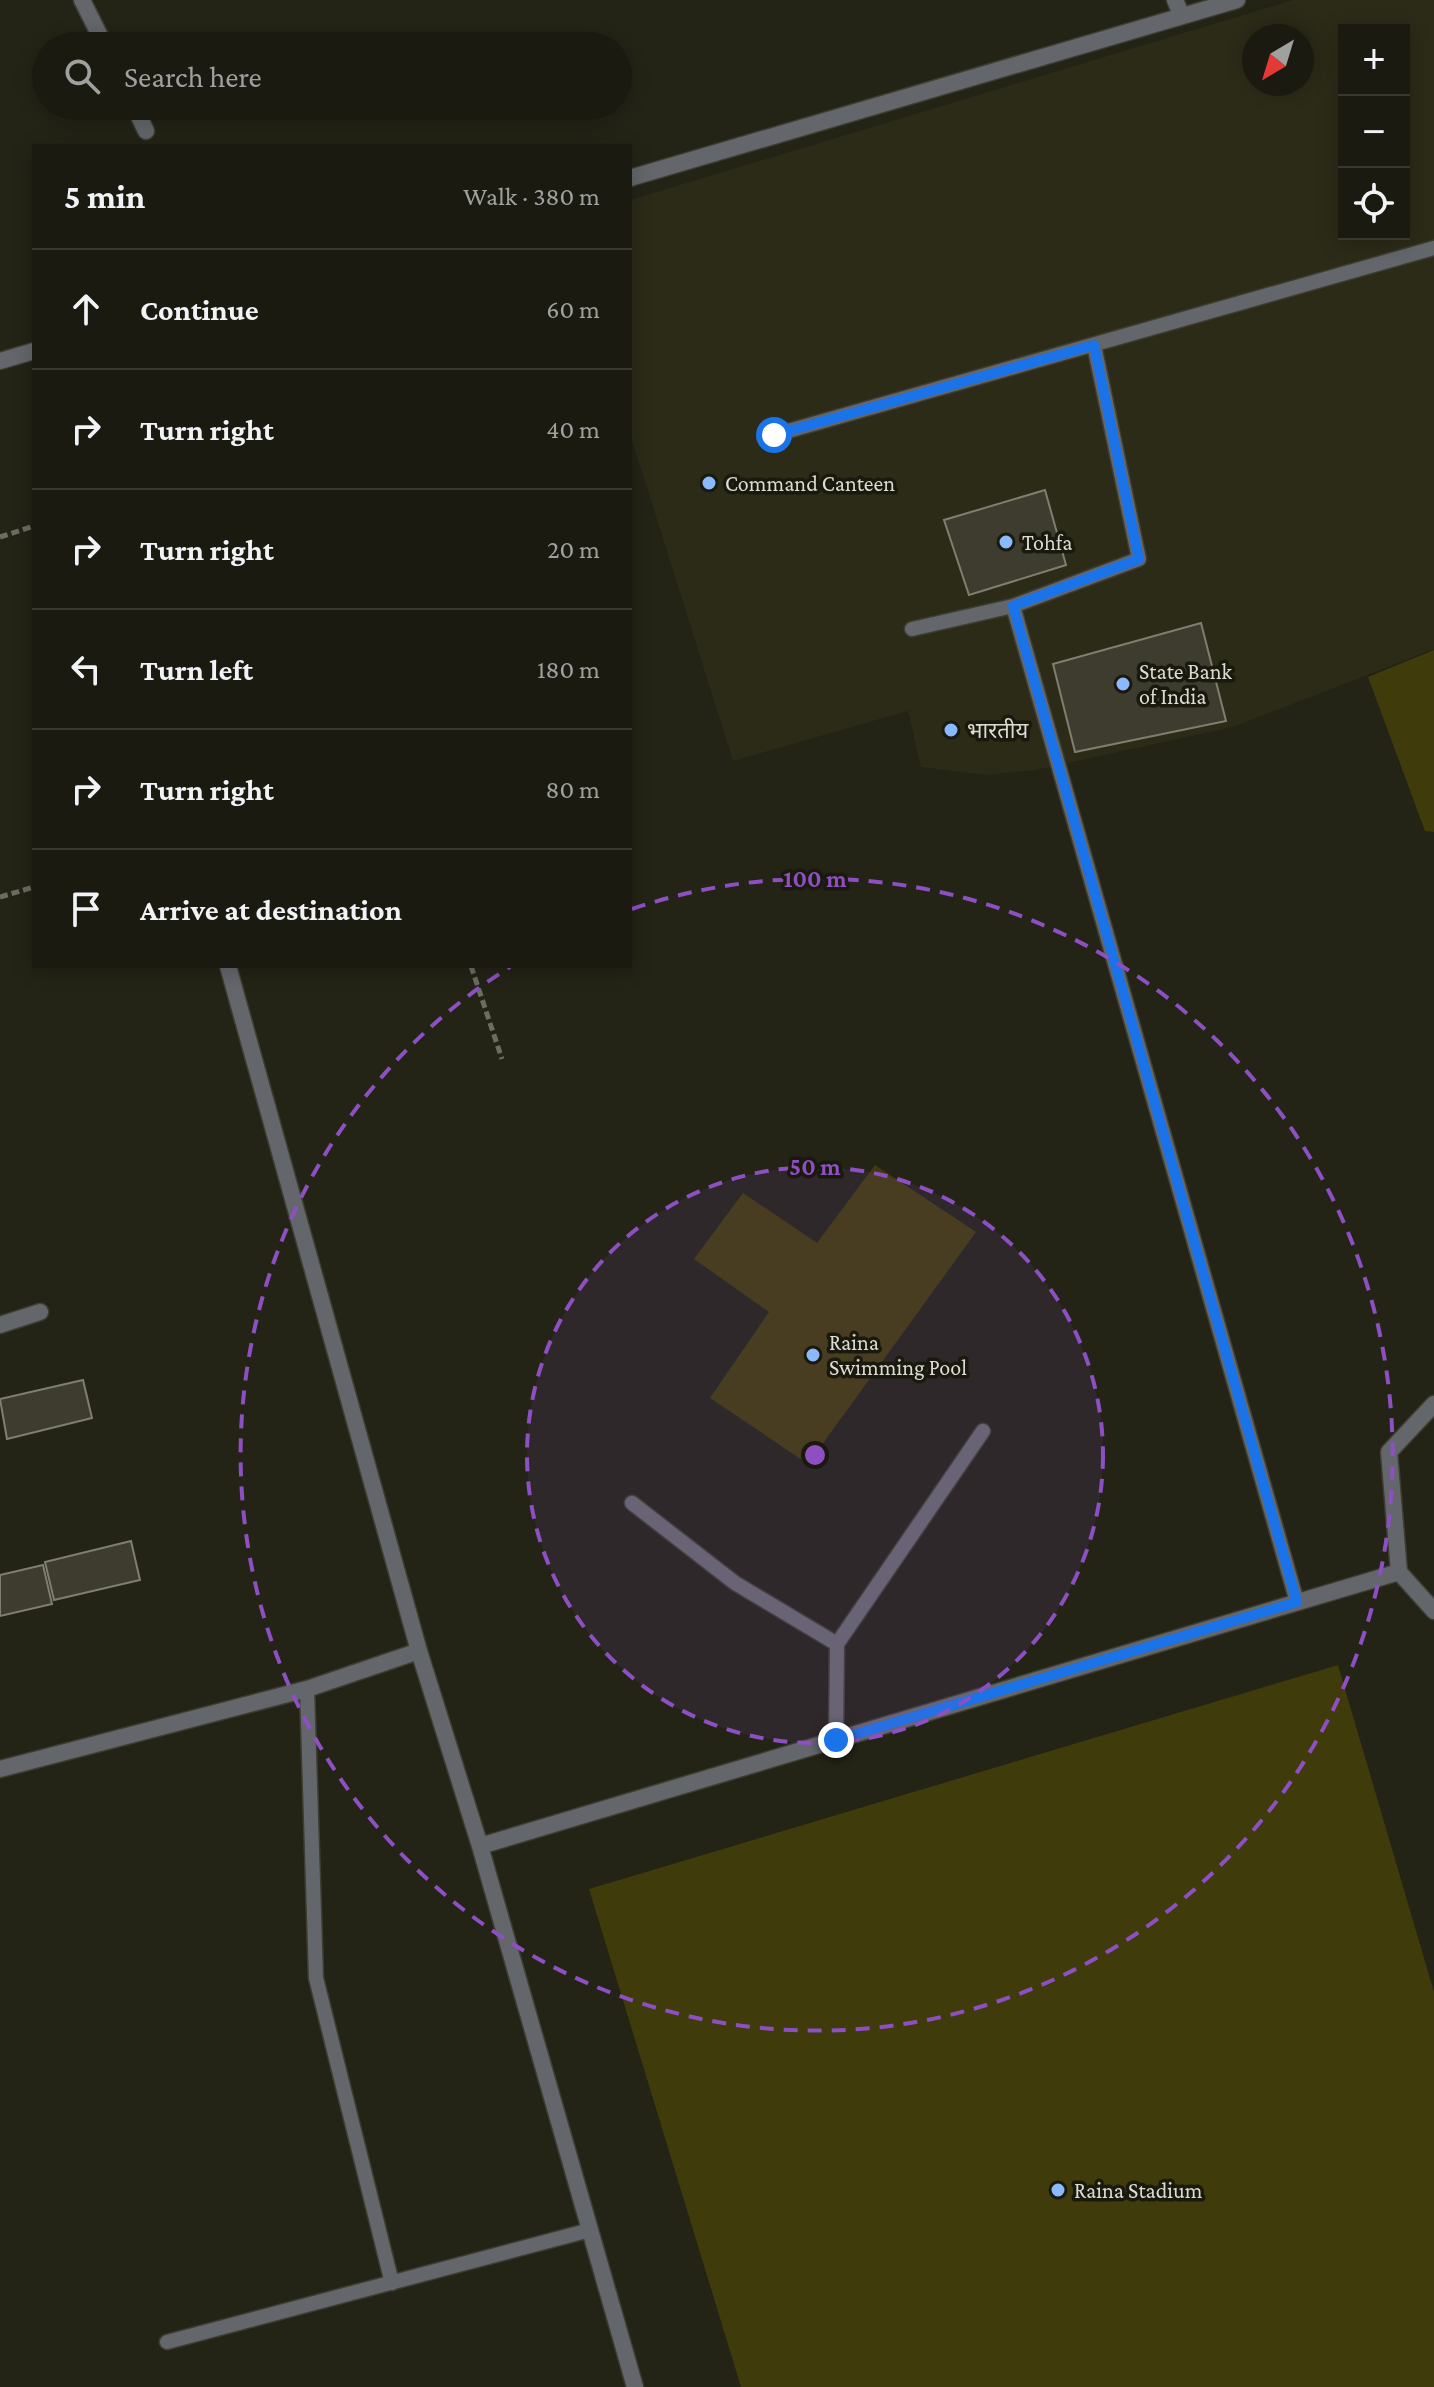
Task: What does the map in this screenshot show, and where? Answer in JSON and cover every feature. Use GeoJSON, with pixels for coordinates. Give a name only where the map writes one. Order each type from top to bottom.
{"type":"FeatureCollection","features":[{"type":"Feature","properties":{"kind":"street"},"geometry":{"type":"LineString","coordinates":[[82,0],[98,32]]}},
{"type":"Feature","properties":{"kind":"street"},"geometry":{"type":"LineString","coordinates":[[632,177],[1178,7],[1237,0]]}},
{"type":"Feature","properties":{"kind":"street"},"geometry":{"type":"LineString","coordinates":[[141,120],[146,131]]}},
{"type":"Feature","properties":{"kind":"street"},"geometry":{"type":"LineString","coordinates":[[0,361],[32,352]]}},
{"type":"Feature","properties":{"kind":"street"},"geometry":{"type":"LineString","coordinates":[[229,968],[419,1651],[480,1846],[635,2387]]}},
{"type":"Feature","properties":{"kind":"street"},"geometry":{"type":"LineString","coordinates":[[0,1325],[40,1312]]}},
{"type":"Feature","properties":{"kind":"street"},"geometry":{"type":"LineString","coordinates":[[1434,1404],[1389,1452],[1399,1572],[1434,1611]]}},
{"type":"Feature","properties":{"kind":"street"},"geometry":{"type":"LineString","coordinates":[[480,1846],[1399,1572]]}},
{"type":"Feature","properties":{"kind":"street"},"geometry":{"type":"LineString","coordinates":[[0,1769],[307,1689],[419,1651]]}},
{"type":"Feature","properties":{"kind":"lane"},"geometry":{"type":"LineString","coordinates":[[774,435],[1434,248]]}},
{"type":"Feature","properties":{"kind":"lane"},"geometry":{"type":"LineString","coordinates":[[912,629],[1013,606],[1139,559],[1094,345]]}},
{"type":"Feature","properties":{"kind":"lane"},"geometry":{"type":"LineString","coordinates":[[1013,606],[1297,1602]]}},
{"type":"Feature","properties":{"kind":"lane"},"geometry":{"type":"LineString","coordinates":[[836,1740],[837,1644],[983,1431]]}},
{"type":"Feature","properties":{"kind":"lane"},"geometry":{"type":"LineString","coordinates":[[632,1503],[735,1583],[837,1644]]}},
{"type":"Feature","properties":{"kind":"lane"},"geometry":{"type":"LineString","coordinates":[[307,1689],[316,1978],[392,2283]]}},
{"type":"Feature","properties":{"kind":"lane"},"geometry":{"type":"LineString","coordinates":[[167,2342],[590,2230]]}},
{"type":"Feature","properties":{"kind":"path"},"geometry":{"type":"LineString","coordinates":[[0,537],[32,527]]}},
{"type":"Feature","properties":{"kind":"path"},"geometry":{"type":"LineString","coordinates":[[0,897],[32,888]]}},
{"type":"Feature","properties":{"kind":"path"},"geometry":{"type":"LineString","coordinates":[[472,968],[502,1059]]}},
{"type":"Feature","properties":{"kind":"shaded area"},"geometry":{"type":"Polygon","coordinates":[[[1293,0],[1434,0],[1434,649],[1233,727],[1036,770],[984,775],[921,767],[908,711],[733,761],[632,440],[632,199],[1293,0]]]}},
{"type":"Feature","properties":{"kind":"shaded area"},"geometry":{"type":"Polygon","coordinates":[[[1434,650],[1434,832],[1425,831],[1368,677],[1434,650]]]}},
{"type":"Feature","properties":{"kind":"shaded area","name":"Raina Swimming Pool"},"geometry":{"type":"Polygon","coordinates":[[[875,1165],[976,1232],[808,1464],[710,1398],[769,1312],[694,1259],[743,1193],[817,1243],[875,1165]]]}},
{"type":"Feature","properties":{"kind":"shaded area","name":"Raina Stadium"},"geometry":{"type":"Polygon","coordinates":[[[1338,1665],[1434,1992],[1434,2387],[741,2387],[589,1889],[1338,1665]]]}},
{"type":"Feature","properties":{"kind":"building","name":"Tohfa"},"geometry":{"type":"Polygon","coordinates":[[[1045,490],[1066,565],[969,595],[944,520],[1045,490]]]}},
{"type":"Feature","properties":{"kind":"building"},"geometry":{"type":"Polygon","coordinates":[[[1201,623],[1226,721],[1075,752],[1053,664],[1201,623]]]}},
{"type":"Feature","properties":{"kind":"building"},"geometry":{"type":"Polygon","coordinates":[[[83,1380],[92,1418],[7,1439],[0,1399],[83,1380]]]}},
{"type":"Feature","properties":{"kind":"building"},"geometry":{"type":"Polygon","coordinates":[[[131,1541],[140,1580],[54,1600],[45,1562],[131,1541]]]}},
{"type":"Feature","properties":{"kind":"building"},"geometry":{"type":"Polygon","coordinates":[[[43,1565],[52,1604],[0,1616],[0,1575],[43,1565]]]}},
{"type":"Feature","properties":{"kind":"place","name":"Command Canteen"},"geometry":{"type":"Point","coordinates":[709,483]}},
{"type":"Feature","properties":{"kind":"place","name":"Tohfa"},"geometry":{"type":"Point","coordinates":[1006,542]}},
{"type":"Feature","properties":{"kind":"place","name":"State Bank of India"},"geometry":{"type":"Point","coordinates":[1123,684]}},
{"type":"Feature","properties":{"kind":"place","name":"भारतीय"},"geometry":{"type":"Point","coordinates":[951,730]}},
{"type":"Feature","properties":{"kind":"place","name":"Raina Swimming Pool"},"geometry":{"type":"Point","coordinates":[813,1355]}},
{"type":"Feature","properties":{"kind":"place","name":"Raina Stadium"},"geometry":{"type":"Point","coordinates":[1058,2190]}},
{"type":"Feature","properties":{"kind":"route"},"geometry":{"type":"LineString","coordinates":[[774,435],[1094,345],[1139,559],[1013,606],[1297,1602],[836,1740]]}}]}
